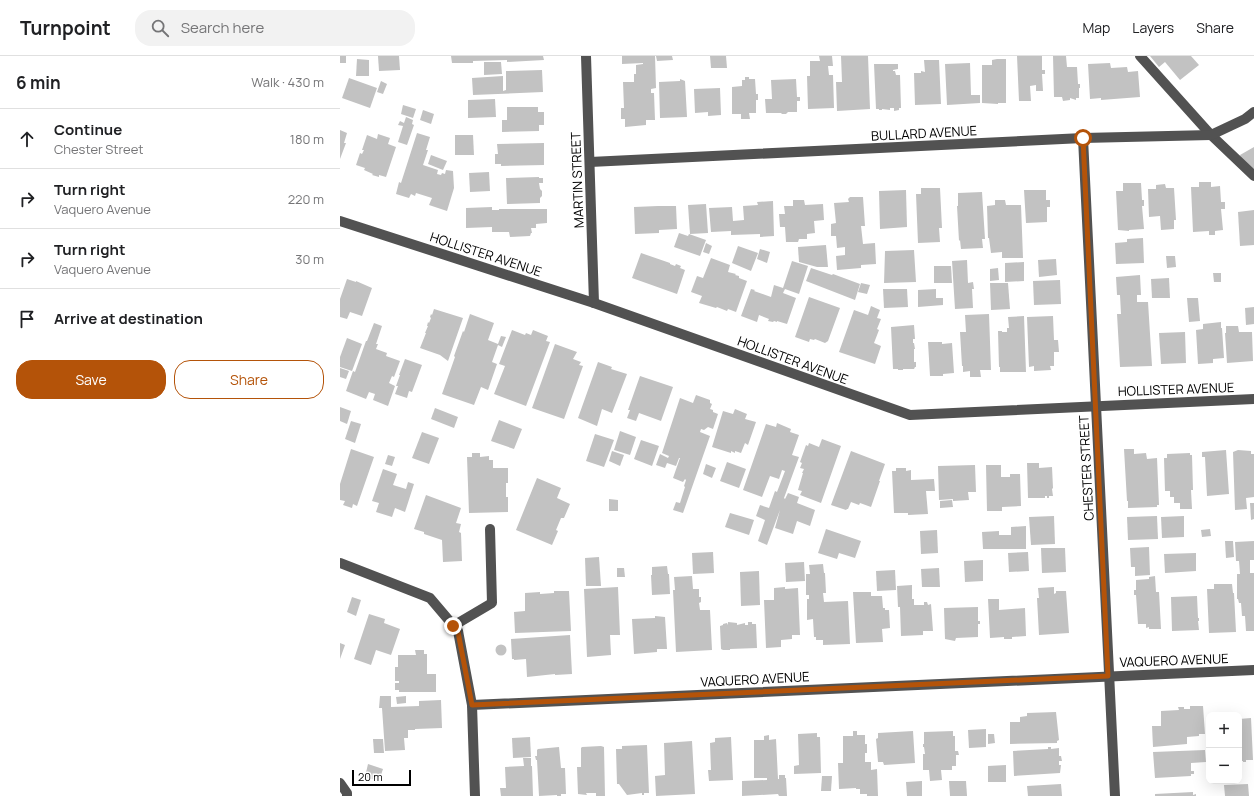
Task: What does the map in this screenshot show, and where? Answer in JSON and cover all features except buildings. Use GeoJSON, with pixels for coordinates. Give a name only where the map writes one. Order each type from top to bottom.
{"type":"FeatureCollection","features":[{"type":"Feature","properties":{"kind":"street","name":"MARTIN STREET"},"geometry":{"type":"LineString","coordinates":[[586,56],[594,303]]}},
{"type":"Feature","properties":{"kind":"street"},"geometry":{"type":"LineString","coordinates":[[1140,56],[1211,134],[1254,176]]}},
{"type":"Feature","properties":{"kind":"street","name":"BULLARD AVENUE"},"geometry":{"type":"LineString","coordinates":[[590,162],[1083,138],[1211,134],[1245,119],[1254,112]]}},
{"type":"Feature","properties":{"kind":"street","name":"CHESTER STREET"},"geometry":{"type":"LineString","coordinates":[[1083,138],[1115,796]]}},
{"type":"Feature","properties":{"kind":"street","name":"HOLLISTER AVENUE"},"geometry":{"type":"LineString","coordinates":[[340,221],[594,303],[910,415],[1254,399]]}},
{"type":"Feature","properties":{"kind":"street"},"geometry":{"type":"LineString","coordinates":[[453,626],[492,603],[490,529]]}},
{"type":"Feature","properties":{"kind":"street"},"geometry":{"type":"LineString","coordinates":[[340,563],[430,598],[458,632],[472,705],[475,796]]}},
{"type":"Feature","properties":{"kind":"street","name":"VAQUERO AVENUE"},"geometry":{"type":"LineString","coordinates":[[472,705],[1254,670]]}},
{"type":"Feature","properties":{"kind":"street"},"geometry":{"type":"LineString","coordinates":[[340,783],[347,793],[347,796]]}},
{"type":"Feature","properties":{"kind":"route"},"geometry":{"type":"LineString","coordinates":[[453,626],[458,632],[472,705],[1108,676],[1083,138]]}}]}
